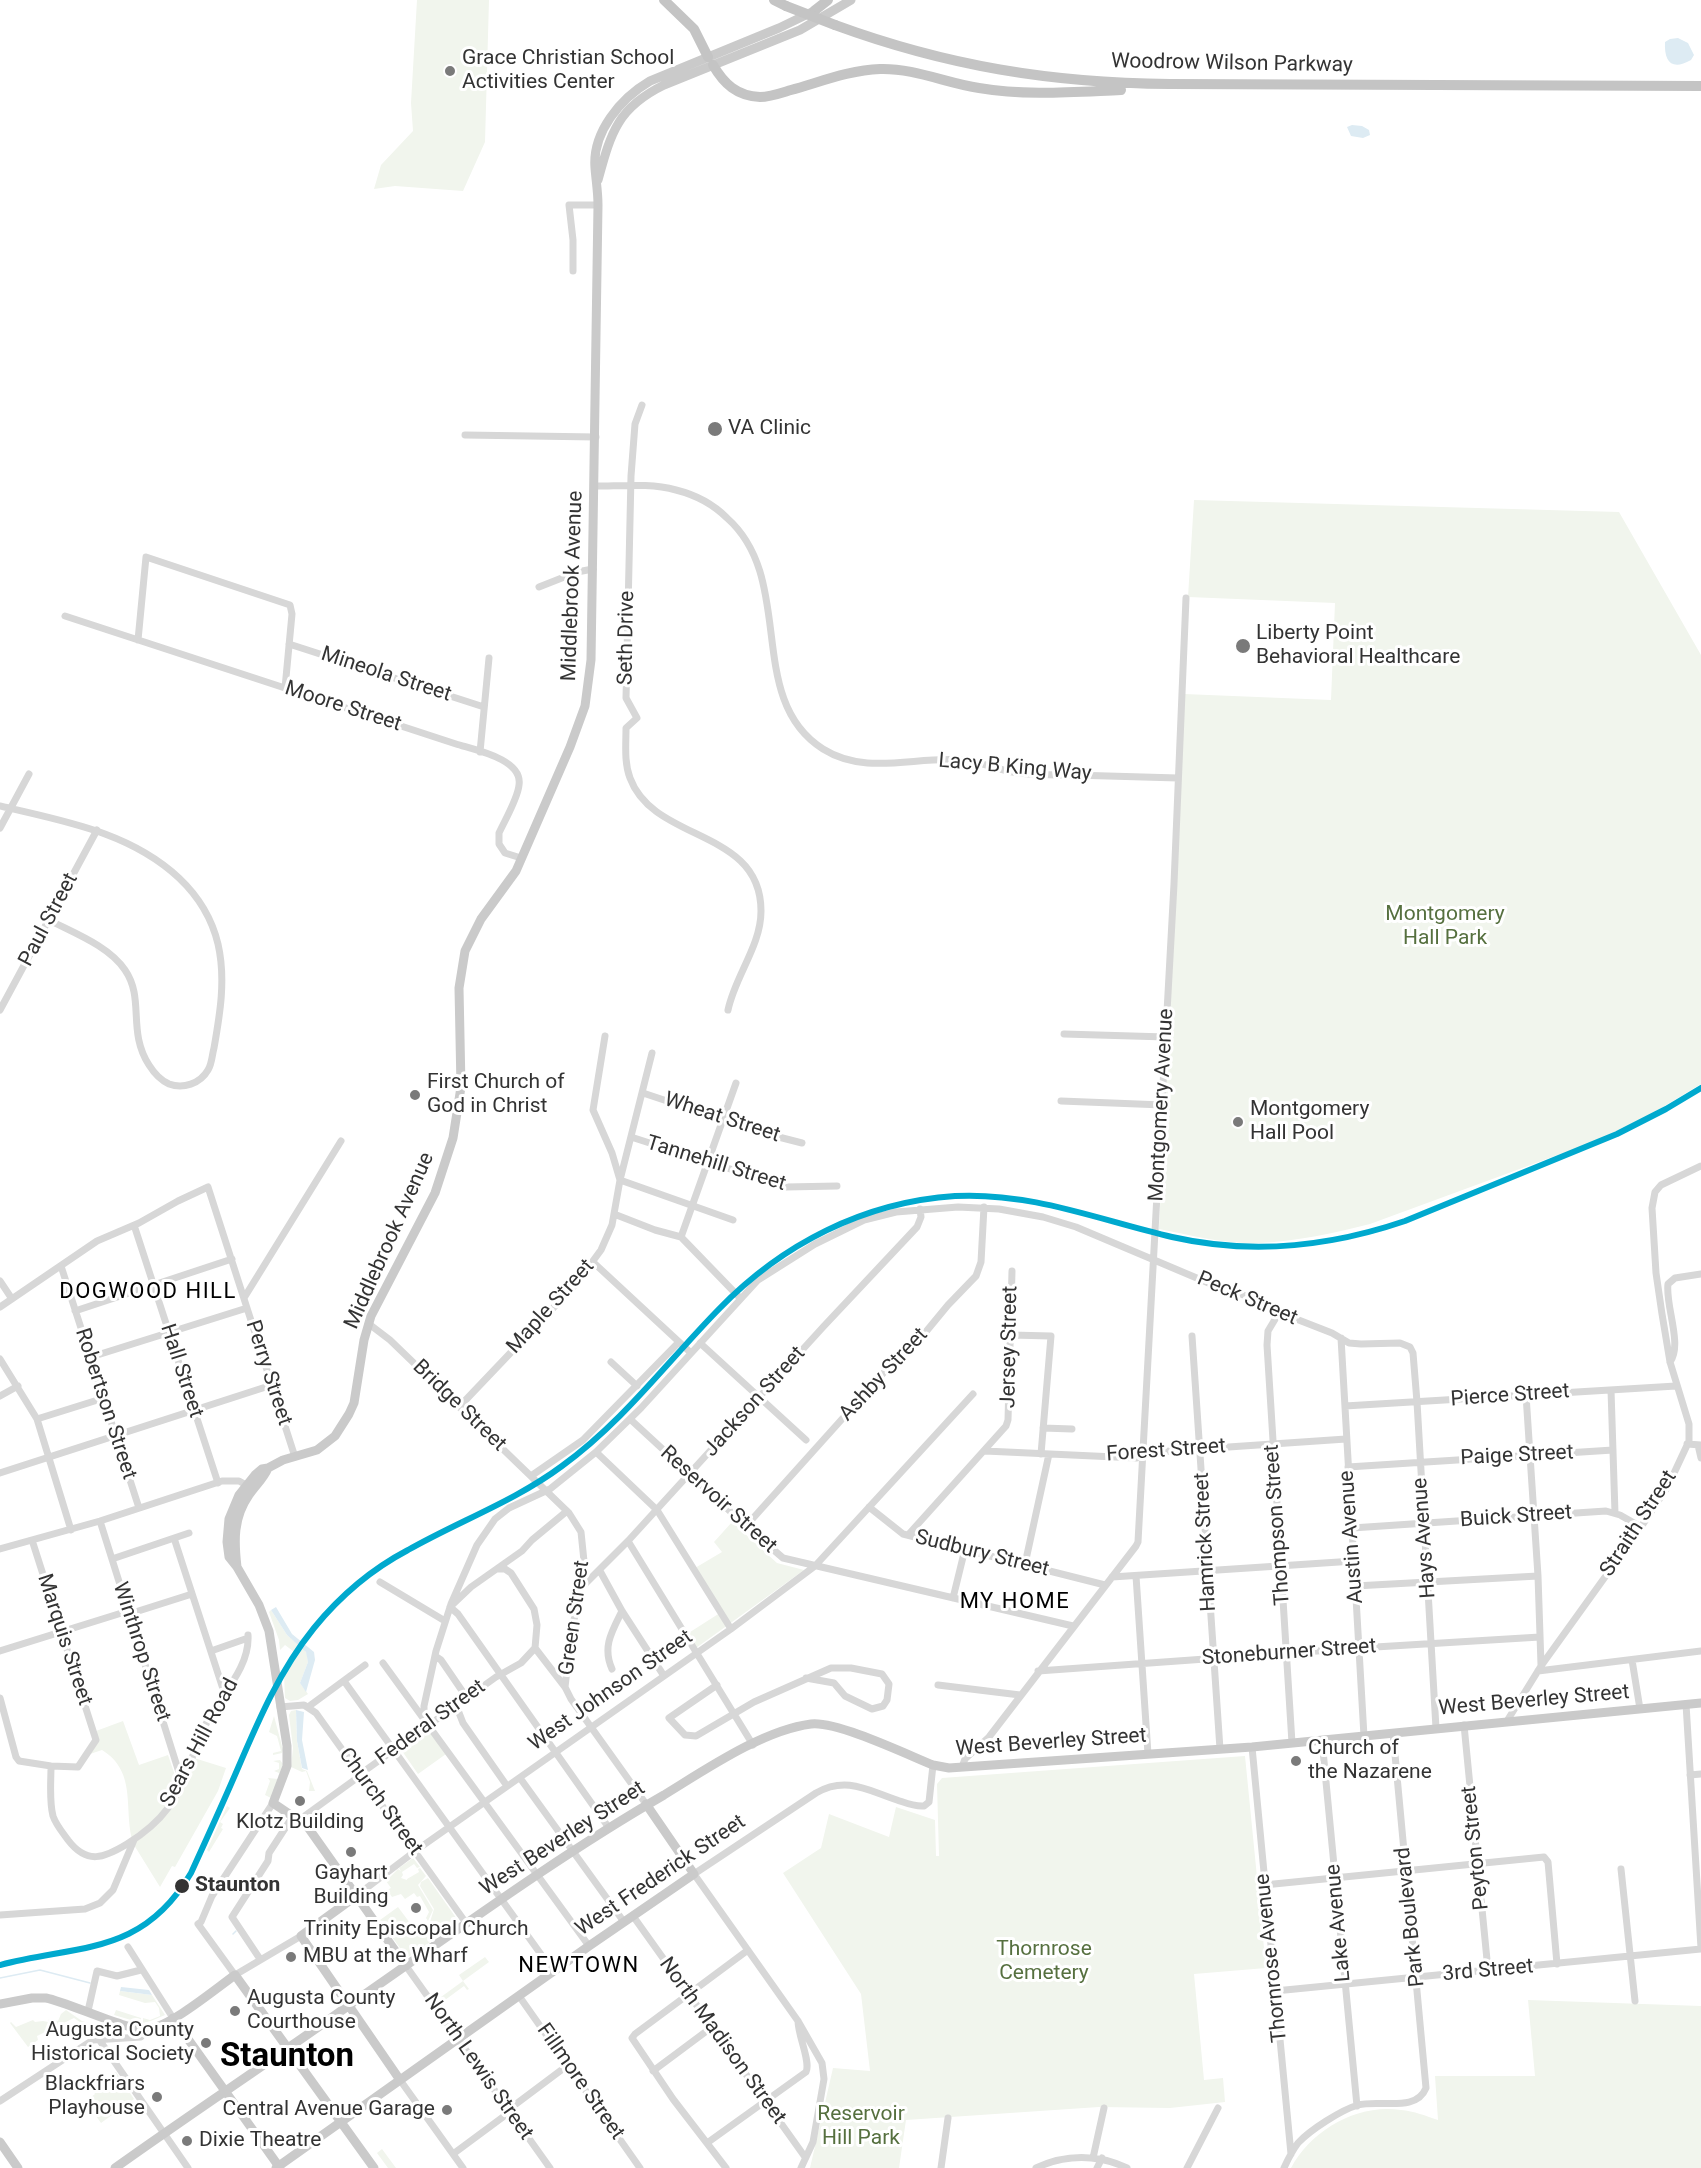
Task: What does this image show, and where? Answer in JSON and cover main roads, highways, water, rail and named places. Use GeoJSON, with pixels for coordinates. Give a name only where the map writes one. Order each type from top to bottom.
{"type":"FeatureCollection","features":[{"type":"Feature","properties":{"kind":"highway"},"geometry":{"type":"LineString","coordinates":[[664,0],[694,28],[720,77],[736,92],[760,97],[852,73],[878,69],[912,72],[978,88],[1033,94],[1171,89],[1205,85]]}},
{"type":"Feature","properties":{"kind":"highway"},"geometry":{"type":"LineString","coordinates":[[774,0],[787,3]]}},
{"type":"Feature","properties":{"kind":"highway"},"geometry":{"type":"LineString","coordinates":[[814,11],[831,0]]}},
{"type":"Feature","properties":{"kind":"highway","name":"Woodrow Wilson Parkway"},"geometry":{"type":"LineString","coordinates":[[787,3],[857,34],[936,58],[1023,75],[1117,83],[1205,85],[1701,87]]}},
{"type":"Feature","properties":{"kind":"main road","name":"Middlebrook Avenue"},"geometry":{"type":"LineString","coordinates":[[598,182],[594,167],[600,140],[608,121],[620,105],[650,81],[693,63],[711,61],[762,46],[817,22],[851,0]]}},
{"type":"Feature","properties":{"kind":"main road"},"geometry":{"type":"LineString","coordinates":[[711,61],[814,11]]}},
{"type":"Feature","properties":{"kind":"main road","name":"Middlebrook Avenue"},"geometry":{"type":"LineString","coordinates":[[356,1896],[310,1830],[273,1803],[288,1758],[267,1626],[261,1610],[228,1554],[227,1533],[231,1511],[249,1487],[255,1474],[262,1469],[310,1453],[326,1444],[347,1420],[354,1402],[364,1340],[371,1316],[435,1193],[441,1177],[453,1138],[461,1075],[459,983],[465,951],[478,923],[511,878],[521,858],[570,747],[585,706],[591,660],[598,182],[609,139],[619,122],[632,107],[655,90],[711,61]]}},
{"type":"Feature","properties":{"kind":"main road","name":"West Beverley Street"},"geometry":{"type":"LineString","coordinates":[[115,2168],[466,1923],[646,1804],[753,1744],[804,1725],[834,1726],[933,1766],[949,1768],[1252,1747],[1701,1702]]}},
{"type":"Feature","properties":{"kind":"main road","name":"West Frederick Street"},"geometry":{"type":"LineString","coordinates":[[278,2167],[553,1971],[694,1874],[646,1804]]}},
{"type":"Feature","properties":{"kind":"main road"},"geometry":{"type":"LineString","coordinates":[[356,1896],[406,1966]]}},
{"type":"Feature","properties":{"kind":"main road","name":"West Johnson Street"},"geometry":{"type":"LineString","coordinates":[[348,2006],[301,1936],[356,1896]]}},
{"type":"Feature","properties":{"kind":"main road"},"geometry":{"type":"LineString","coordinates":[[0,2004],[43,1998],[147,2030],[173,2018],[235,1975],[374,2168]]}},
{"type":"Feature","properties":{"kind":"main road"},"geometry":{"type":"LineString","coordinates":[[348,2006],[400,2079]]}},
{"type":"Feature","properties":{"kind":"main road"},"geometry":{"type":"LineString","coordinates":[[173,2018],[278,2167]]}},
{"type":"Feature","properties":{"kind":"main road"},"geometry":{"type":"LineString","coordinates":[[349,2116],[356,2143]]}},
{"type":"Feature","properties":{"kind":"main road"},"geometry":{"type":"LineString","coordinates":[[0,2142],[18,2168]]}},
{"type":"Feature","properties":{"kind":"waterway"},"geometry":{"type":"LineString","coordinates":[[233,1934],[236,1931]]}},
{"type":"Feature","properties":{"kind":"waterway"},"geometry":{"type":"LineString","coordinates":[[0,1978],[40,1970],[90,1983]]}},
{"type":"Feature","properties":{"kind":"place","name":"Grace Christian School Activities Center"},"geometry":{"type":"Point","coordinates":[450,71]}},
{"type":"Feature","properties":{"kind":"place","name":"VA Clinic"},"geometry":{"type":"Point","coordinates":[715,429]}},
{"type":"Feature","properties":{"kind":"place","name":"Liberty Point Behavioral Healthcare"},"geometry":{"type":"Point","coordinates":[1243,646]}},
{"type":"Feature","properties":{"kind":"place","name":"First Church of God in Christ"},"geometry":{"type":"Point","coordinates":[415,1095]}},
{"type":"Feature","properties":{"kind":"place","name":"Montgomery Hall Pool"},"geometry":{"type":"Point","coordinates":[1238,1122]}},
{"type":"Feature","properties":{"kind":"place","name":"Church of the Nazarene"},"geometry":{"type":"Point","coordinates":[1296,1761]}},
{"type":"Feature","properties":{"kind":"place","name":"Klotz Building"},"geometry":{"type":"Point","coordinates":[300,1801]}},
{"type":"Feature","properties":{"kind":"place","name":"Gayhart Building"},"geometry":{"type":"Point","coordinates":[351,1852]}},
{"type":"Feature","properties":{"kind":"place","name":"Staunton"},"geometry":{"type":"Point","coordinates":[182,1886]}},
{"type":"Feature","properties":{"kind":"place","name":"Trinity Episcopal Church"},"geometry":{"type":"Point","coordinates":[416,1908]}},
{"type":"Feature","properties":{"kind":"place","name":"MBU at the Wharf"},"geometry":{"type":"Point","coordinates":[291,1957]}},
{"type":"Feature","properties":{"kind":"place","name":"Augusta County Courthouse"},"geometry":{"type":"Point","coordinates":[235,2011]}},
{"type":"Feature","properties":{"kind":"place","name":"Augusta County Historical Society"},"geometry":{"type":"Point","coordinates":[206,2043]}},
{"type":"Feature","properties":{"kind":"place","name":"Blackfriars Playhouse"},"geometry":{"type":"Point","coordinates":[157,2097]}},
{"type":"Feature","properties":{"kind":"place","name":"Central Avenue Garage"},"geometry":{"type":"Point","coordinates":[447,2110]}},
{"type":"Feature","properties":{"kind":"place","name":"Dixie Theatre"},"geometry":{"type":"Point","coordinates":[187,2141]}},
{"type":"Feature","properties":{"kind":"district","name":"DOGWOOD HILL"},"geometry":{"type":"Point","coordinates":[148,1292]}},
{"type":"Feature","properties":{"kind":"district","name":"MY HOME"},"geometry":{"type":"Point","coordinates":[1015,1602]}},
{"type":"Feature","properties":{"kind":"district","name":"NEWTOWN"},"geometry":{"type":"Point","coordinates":[579,1966]}},
{"type":"Feature","properties":{"kind":"district","name":"Staunton"},"geometry":{"type":"Point","coordinates":[287,2058]}},
{"type":"Feature","properties":{"kind":"park label","name":"Montgomery Hall Park"},"geometry":{"type":"Point","coordinates":[1445,927]}},
{"type":"Feature","properties":{"kind":"park label","name":"Thornrose Cemetery"},"geometry":{"type":"Point","coordinates":[1044,1962]}},
{"type":"Feature","properties":{"kind":"park label","name":"Reservoir Hill Park"},"geometry":{"type":"Point","coordinates":[861,2127]}}]}
